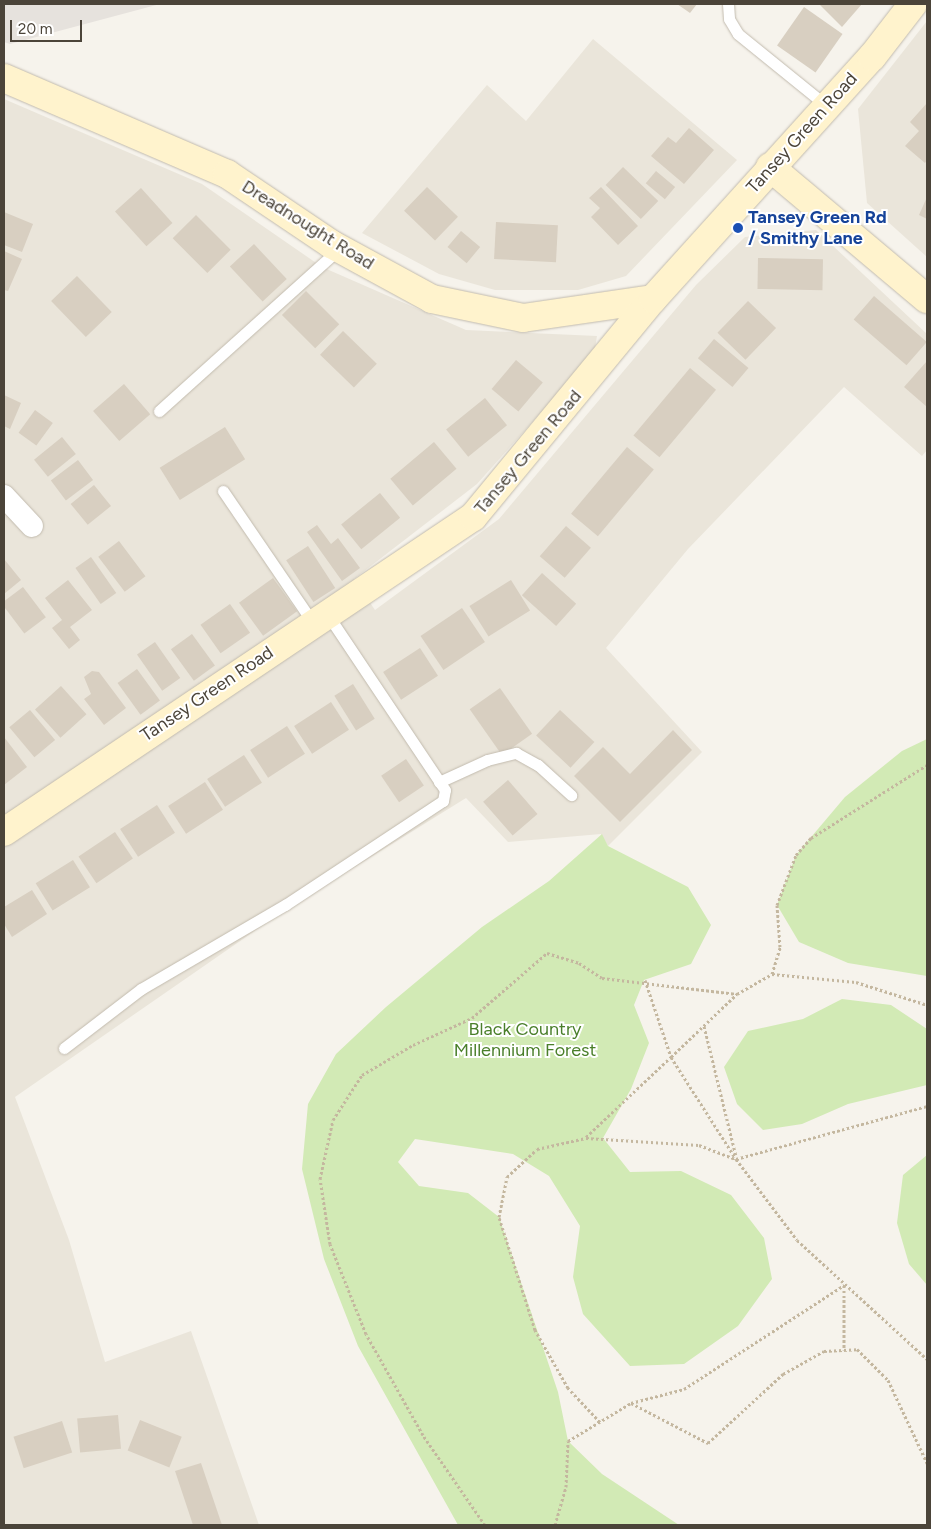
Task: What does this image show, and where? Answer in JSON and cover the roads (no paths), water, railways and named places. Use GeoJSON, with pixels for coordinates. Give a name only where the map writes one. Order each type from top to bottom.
{"type":"FeatureCollection","features":[{"type":"Feature","properties":{"kind":"street","name":"Tansey Green Road"},"geometry":{"type":"LineString","coordinates":[[4,832],[473,517],[653,300],[770,167],[827,106],[913,4]]}},
{"type":"Feature","properties":{"kind":"street","name":"Dreadnought Road"},"geometry":{"type":"LineString","coordinates":[[4,78],[227,174],[339,248],[432,299],[523,318],[653,300]]}},
{"type":"Feature","properties":{"kind":"street"},"geometry":{"type":"LineString","coordinates":[[770,167],[927,299]]}},
{"type":"Feature","properties":{"kind":"street"},"geometry":{"type":"LineString","coordinates":[[4,496],[32,526]]}},
{"type":"Feature","properties":{"kind":"lane"},"geometry":{"type":"LineString","coordinates":[[728,4],[729,19],[738,34],[827,106]]}},
{"type":"Feature","properties":{"kind":"lane"},"geometry":{"type":"LineString","coordinates":[[159,411],[339,248]]}},
{"type":"Feature","properties":{"kind":"lane"},"geometry":{"type":"LineString","coordinates":[[64,1048],[141,989],[285,905],[443,801],[445,790],[320,618],[223,491]]}},
{"type":"Feature","properties":{"kind":"lane"},"geometry":{"type":"LineString","coordinates":[[439,782],[487,760],[516,753],[538,765],[571,794]]}},
{"type":"Feature","properties":{"kind":"place","name":"Tansey Green Rd / Smithy Lane"},"geometry":{"type":"Point","coordinates":[738,228]}},
{"type":"Feature","properties":{"kind":"park label","name":"Black Country Millennium Forest"},"geometry":{"type":"Point","coordinates":[525,1040]}}]}
